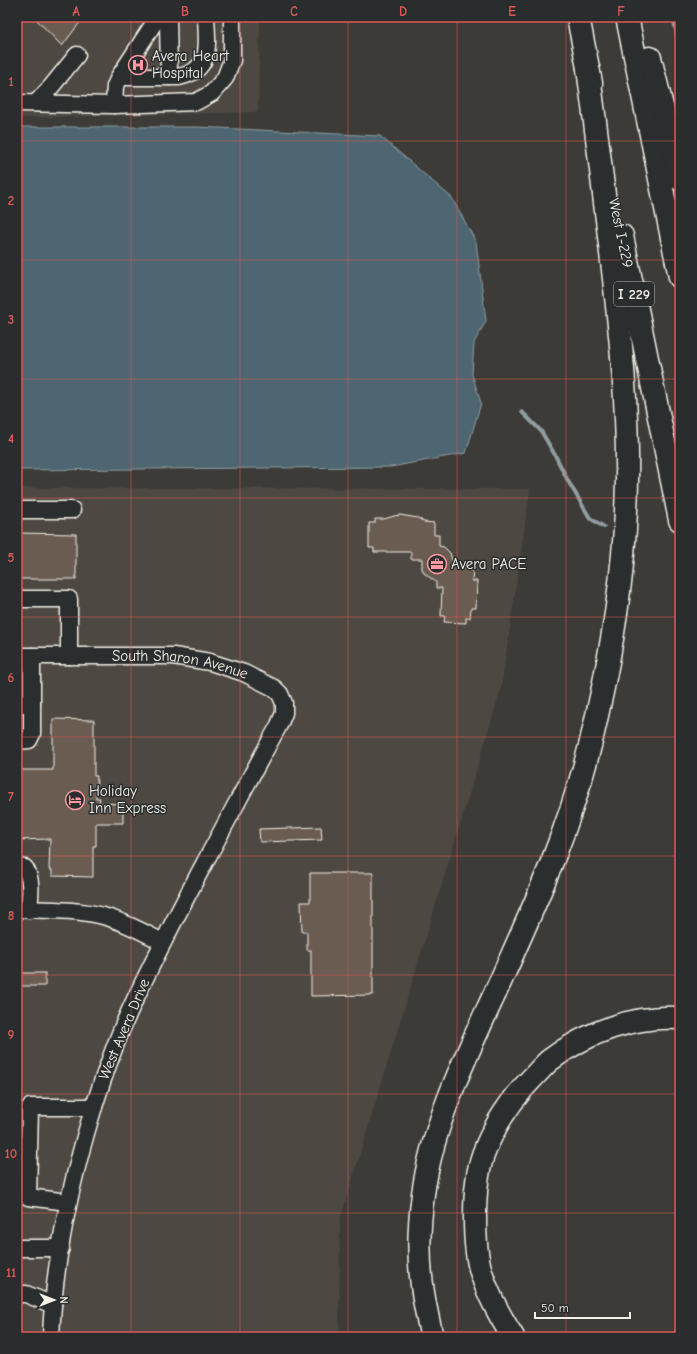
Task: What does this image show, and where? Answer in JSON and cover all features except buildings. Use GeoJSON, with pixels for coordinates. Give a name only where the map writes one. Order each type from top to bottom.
{"type":"FeatureCollection","features":[{"type":"Feature","properties":{"kind":"highway","name":"West I-229"},"geometry":{"type":"LineString","coordinates":[[578,17],[680,520]]}},
{"type":"Feature","properties":{"kind":"highway"},"geometry":{"type":"LineString","coordinates":[[627,17],[680,277]]}},
{"type":"Feature","properties":{"kind":"highway"},"geometry":{"type":"LineString","coordinates":[[637,17],[646,44],[680,179]]}},
{"type":"Feature","properties":{"kind":"highway"},"geometry":{"type":"LineString","coordinates":[[432,1337],[422,1288],[420,1253],[423,1195],[435,1136],[456,1079],[547,877],[566,824],[587,757],[595,725],[610,652],[619,589],[625,520],[627,465],[625,403],[622,356],[614,282],[588,68]]}},
{"type":"Feature","properties":{"kind":"highway"},"geometry":{"type":"LineString","coordinates":[[513,1337],[498,1314],[482,1275],[475,1235],[475,1194],[483,1156],[496,1125],[521,1090],[550,1060],[585,1038],[625,1023],[665,1017],[680,1018]]}},
{"type":"Feature","properties":{"kind":"street"},"geometry":{"type":"LineString","coordinates":[[114,105],[115,86],[119,76],[158,17]]}},
{"type":"Feature","properties":{"kind":"street"},"geometry":{"type":"LineString","coordinates":[[168,17],[169,76]]}},
{"type":"Feature","properties":{"kind":"street"},"geometry":{"type":"LineString","coordinates":[[119,76],[188,75],[197,70],[207,51],[206,17]]}},
{"type":"Feature","properties":{"kind":"street"},"geometry":{"type":"LineString","coordinates":[[17,103],[114,105],[196,102],[212,93],[225,78],[232,60],[232,17]]}},
{"type":"Feature","properties":{"kind":"street"},"geometry":{"type":"LineString","coordinates":[[36,103],[52,87],[77,55]]}},
{"type":"Feature","properties":{"kind":"street"},"geometry":{"type":"LineString","coordinates":[[17,510],[72,510]]}},
{"type":"Feature","properties":{"kind":"street"},"geometry":{"type":"LineString","coordinates":[[17,599],[69,599],[69,656]]}},
{"type":"Feature","properties":{"kind":"street"},"geometry":{"type":"LineString","coordinates":[[17,741],[30,740],[32,734],[25,704],[24,656]]}},
{"type":"Feature","properties":{"kind":"street","name":"South Sharon Avenue"},"geometry":{"type":"LineString","coordinates":[[24,656],[173,656],[210,662],[244,673],[274,688],[280,694],[284,703],[284,713],[267,746]]}},
{"type":"Feature","properties":{"kind":"street","name":"West Avera Drive"},"geometry":{"type":"LineString","coordinates":[[52,1337],[53,1304],[68,1202],[79,1155],[104,1075],[129,1011],[163,942],[267,746]]}},
{"type":"Feature","properties":{"kind":"street"},"geometry":{"type":"LineString","coordinates":[[17,867],[25,868],[30,875],[30,884],[23,909],[81,912],[105,916],[163,942]]}},
{"type":"Feature","properties":{"kind":"street"},"geometry":{"type":"LineString","coordinates":[[68,1202],[28,1197],[30,1107],[94,1107]]}},
{"type":"Feature","properties":{"kind":"street"},"geometry":{"type":"LineString","coordinates":[[17,1248],[61,1248]]}},
{"type":"Feature","properties":{"kind":"street"},"geometry":{"type":"LineString","coordinates":[[17,1294],[26,1294],[53,1304]]}},
{"type":"Feature","properties":{"kind":"shaded area","name":"Avera Heart Hospital"},"geometry":{"type":"Polygon","coordinates":[[[17,17],[260,17],[258,112],[17,118],[17,17]]]}},
{"type":"Feature","properties":{"kind":"shaded area"},"geometry":{"type":"Polygon","coordinates":[[[17,488],[530,489],[501,689],[340,1220],[339,1337],[17,1337],[17,488]]]}},
{"type":"Feature","properties":{"kind":"water"},"geometry":{"type":"Polygon","coordinates":[[[17,127],[197,127],[380,136],[452,198],[476,242],[486,321],[474,343],[472,374],[481,403],[466,453],[391,467],[17,470],[17,127]]]}},
{"type":"Feature","properties":{"kind":"waterway"},"geometry":{"type":"LineString","coordinates":[[673,17],[680,48]]}},
{"type":"Feature","properties":{"kind":"waterway"},"geometry":{"type":"LineString","coordinates":[[522,412],[541,431],[590,518],[604,527]]}},
{"type":"Feature","properties":{"kind":"place","name":"Avera Heart Hospital"},"geometry":{"type":"Point","coordinates":[138,65]}},
{"type":"Feature","properties":{"kind":"place","name":"Avera PACE"},"geometry":{"type":"Point","coordinates":[437,564]}},
{"type":"Feature","properties":{"kind":"place","name":"Holiday Inn Express"},"geometry":{"type":"Point","coordinates":[75,800]}}]}
